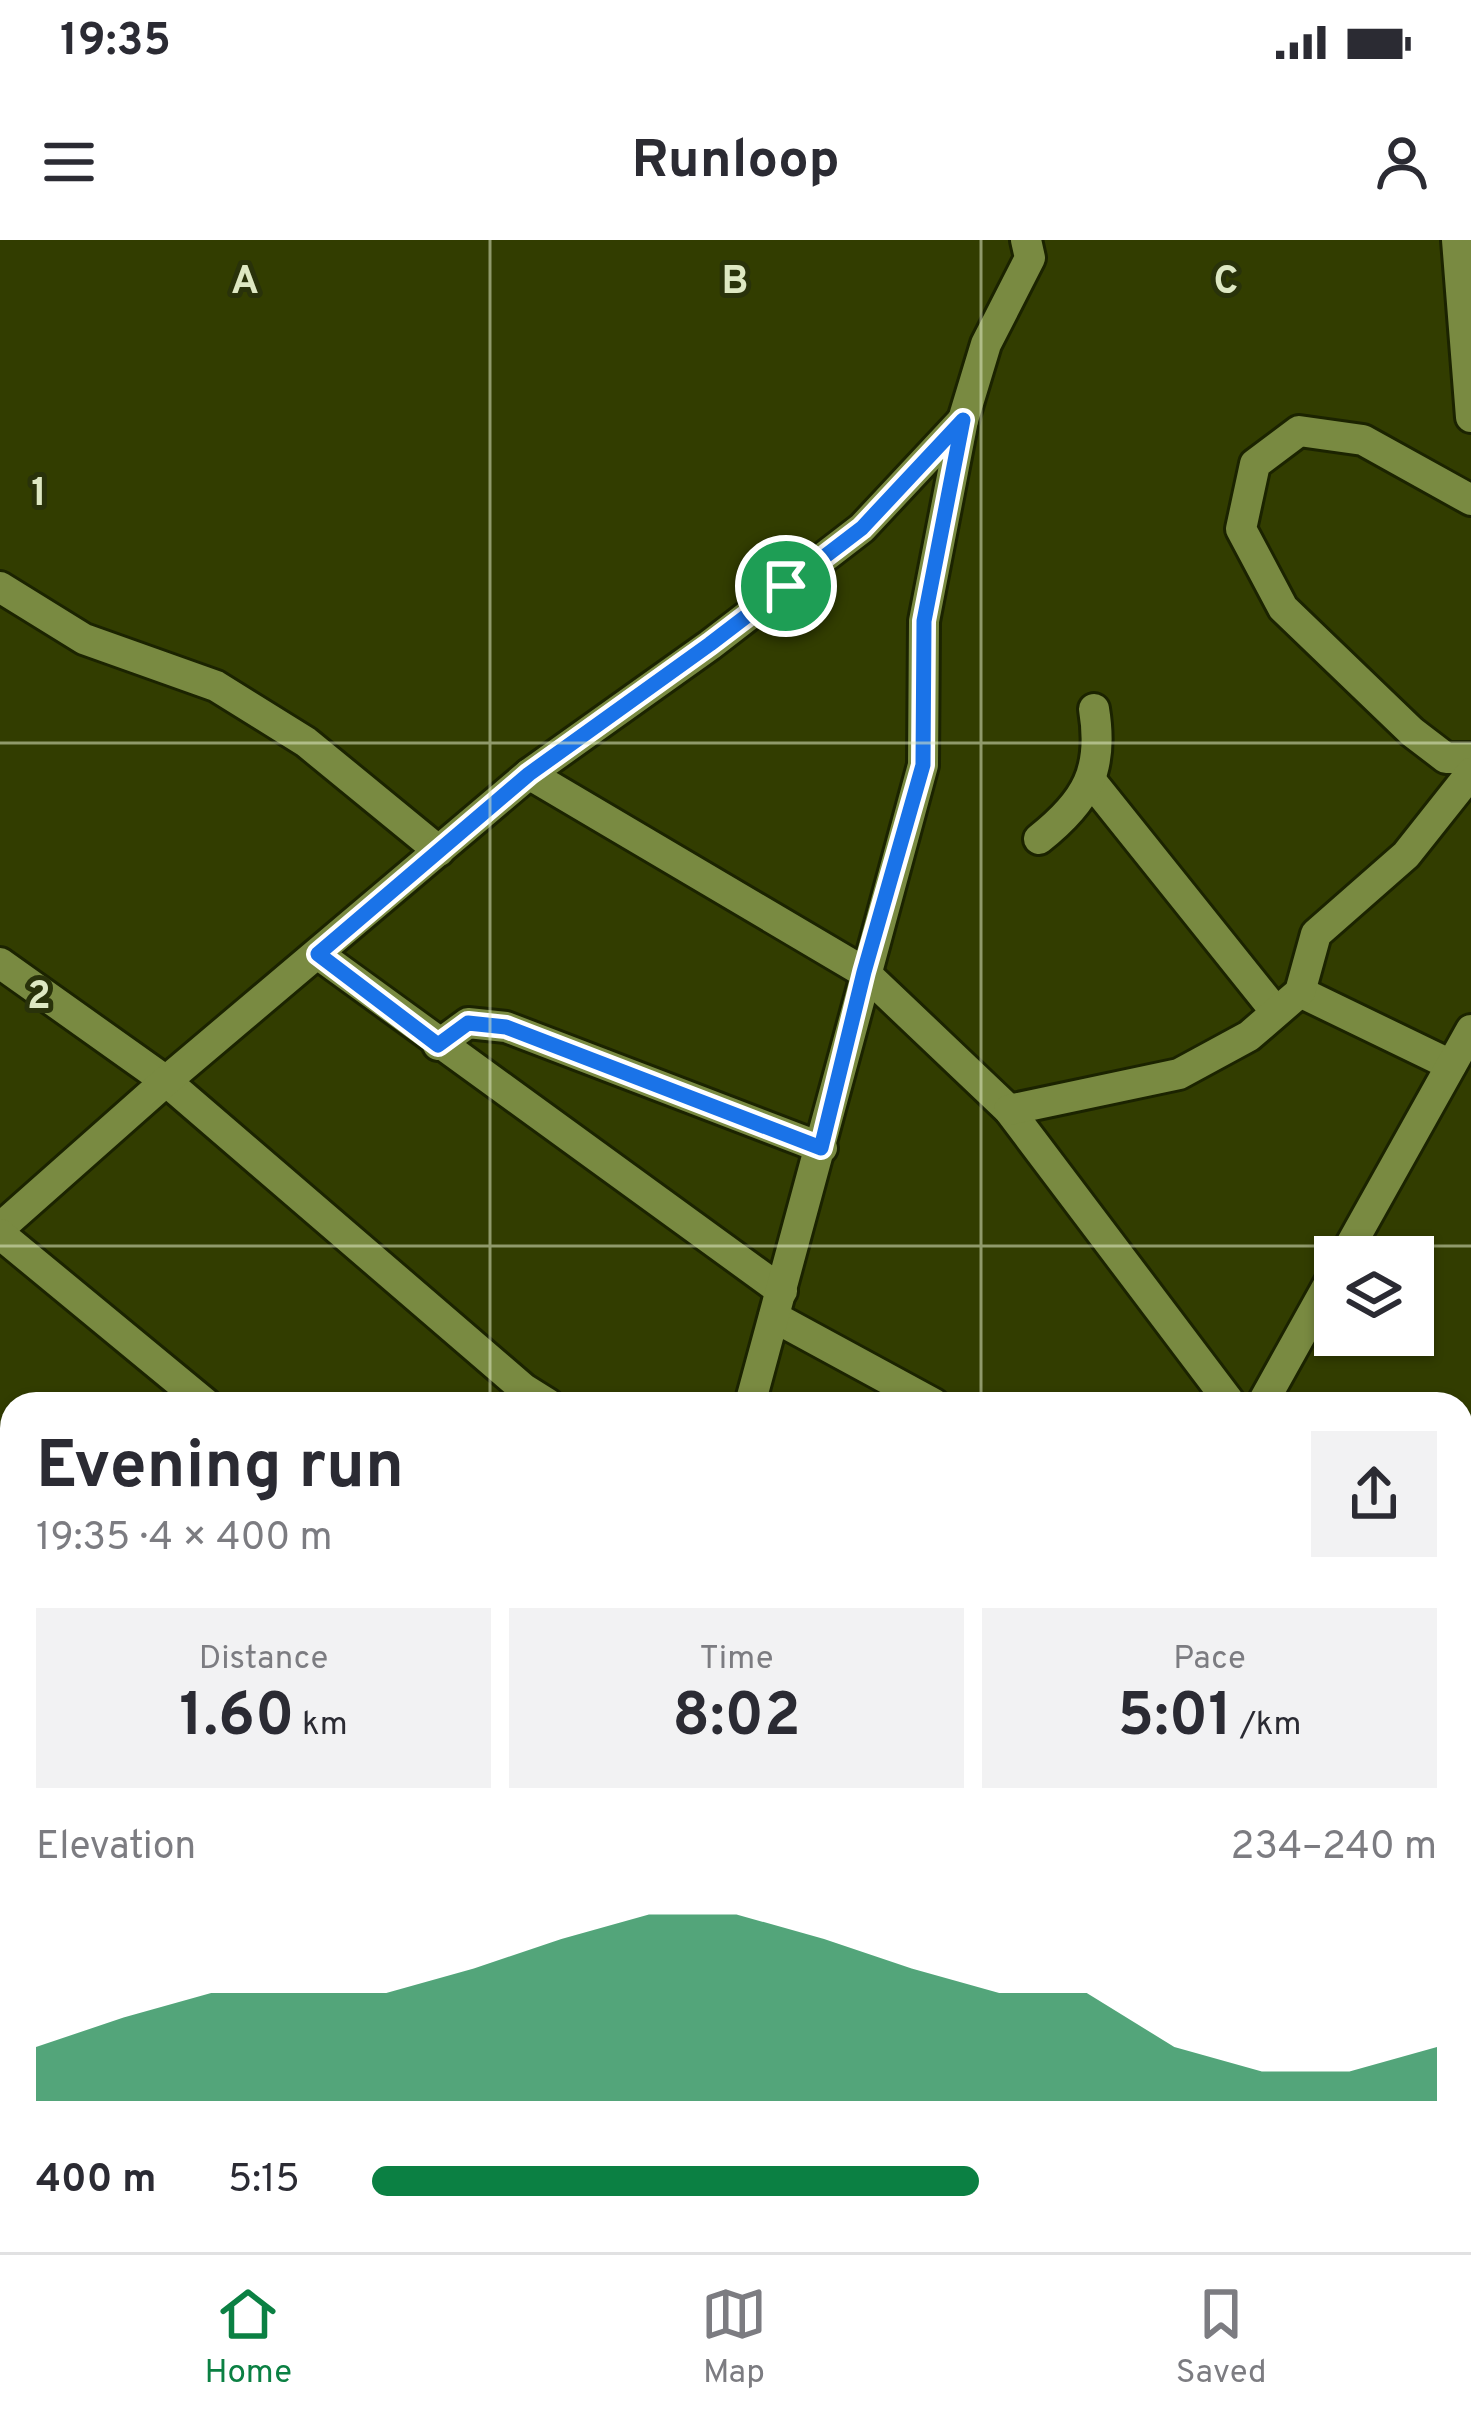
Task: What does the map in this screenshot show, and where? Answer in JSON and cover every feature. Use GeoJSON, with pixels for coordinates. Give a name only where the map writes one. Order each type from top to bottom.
{"type":"FeatureCollection","features":[{"type":"Feature","properties":{"kind":"street"},"geometry":{"type":"LineString","coordinates":[[753,1392],[923,765],[924,621],[963,420],[986,344],[1030,258],[1027,240]]}},
{"type":"Feature","properties":{"kind":"street"},"geometry":{"type":"LineString","coordinates":[[1457,240],[1471,417]]}},
{"type":"Feature","properties":{"kind":"street"},"geometry":{"type":"LineString","coordinates":[[192,1392],[0,1231],[166,1082],[529,774],[862,528],[963,420]]}},
{"type":"Feature","properties":{"kind":"street"},"geometry":{"type":"LineString","coordinates":[[1471,500],[1364,440],[1299,431],[1255,464],[1241,529],[1283,608],[1412,733],[1446,758],[1471,758]]}},
{"type":"Feature","properties":{"kind":"street"},"geometry":{"type":"LineString","coordinates":[[0,587],[84,639],[217,686],[307,742],[439,851]]}},
{"type":"Feature","properties":{"kind":"street"},"geometry":{"type":"LineString","coordinates":[[1039,839],[1064,819],[1091,781],[1100,742],[1094,709]]}},
{"type":"Feature","properties":{"kind":"street"},"geometry":{"type":"LineString","coordinates":[[1009,1110],[1179,1074],[1249,1036],[1288,1002],[1316,934],[1406,855],[1471,773]]}},
{"type":"Feature","properties":{"kind":"street"},"geometry":{"type":"LineString","coordinates":[[529,774],[864,972],[1009,1110],[1222,1392]]}},
{"type":"Feature","properties":{"kind":"street"},"geometry":{"type":"LineString","coordinates":[[1091,781],[1288,1002],[1451,1065]]}},
{"type":"Feature","properties":{"kind":"street"},"geometry":{"type":"LineString","coordinates":[[318,954],[778,1304],[915,1392]]}},
{"type":"Feature","properties":{"kind":"street"},"geometry":{"type":"LineString","coordinates":[[0,963],[166,1082],[529,1392]]}},
{"type":"Feature","properties":{"kind":"street"},"geometry":{"type":"LineString","coordinates":[[438,1045],[468,1023],[506,1027],[821,1148]]}},
{"type":"Feature","properties":{"kind":"street"},"geometry":{"type":"LineString","coordinates":[[1356,1236],[1471,1030]]}},
{"type":"Feature","properties":{"kind":"street"},"geometry":{"type":"LineString","coordinates":[[1269,1392],[1314,1311]]}},
{"type":"Feature","properties":{"kind":"route"},"geometry":{"type":"LineString","coordinates":[[963,420],[924,621],[923,765],[864,972],[821,1148],[506,1027],[468,1023],[438,1045],[318,954],[529,774],[786,586],[862,528],[963,420]]}}]}
